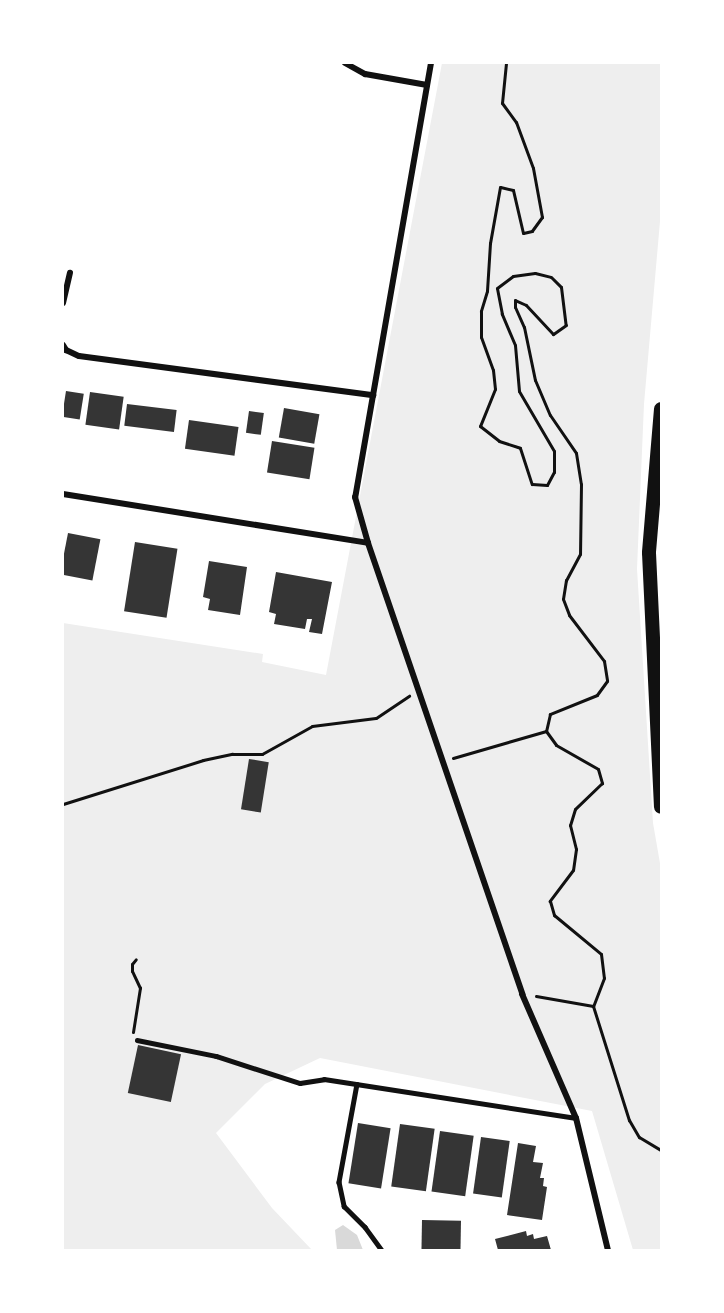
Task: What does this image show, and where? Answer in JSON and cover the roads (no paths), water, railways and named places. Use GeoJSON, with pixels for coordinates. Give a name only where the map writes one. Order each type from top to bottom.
{"type":"FeatureCollection","features":[{"type":"Feature","properties":{"kind":"main road"},"geometry":{"type":"LineString","coordinates":[[661,409],[649,554],[661,807]]}},
{"type":"Feature","properties":{"kind":"street"},"geometry":{"type":"LineString","coordinates":[[345,63],[365,74],[427,85]]}},
{"type":"Feature","properties":{"kind":"street"},"geometry":{"type":"LineString","coordinates":[[431,63],[355,497],[417,690],[522,994],[576,1118],[608,1250]]}},
{"type":"Feature","properties":{"kind":"street"},"geometry":{"type":"LineString","coordinates":[[63,303],[70,273]]}},
{"type":"Feature","properties":{"kind":"street"},"geometry":{"type":"LineString","coordinates":[[63,345],[66,350],[79,356],[373,395]]}},
{"type":"Feature","properties":{"kind":"street"},"geometry":{"type":"LineString","coordinates":[[63,494],[368,543]]}},
{"type":"Feature","properties":{"kind":"lane"},"geometry":{"type":"LineString","coordinates":[[137,1040],[216,1056],[300,1083],[324,1079],[576,1118]]}},
{"type":"Feature","properties":{"kind":"lane"},"geometry":{"type":"LineString","coordinates":[[357,1084],[339,1182],[344,1206],[365,1227],[382,1250]]}}]}
